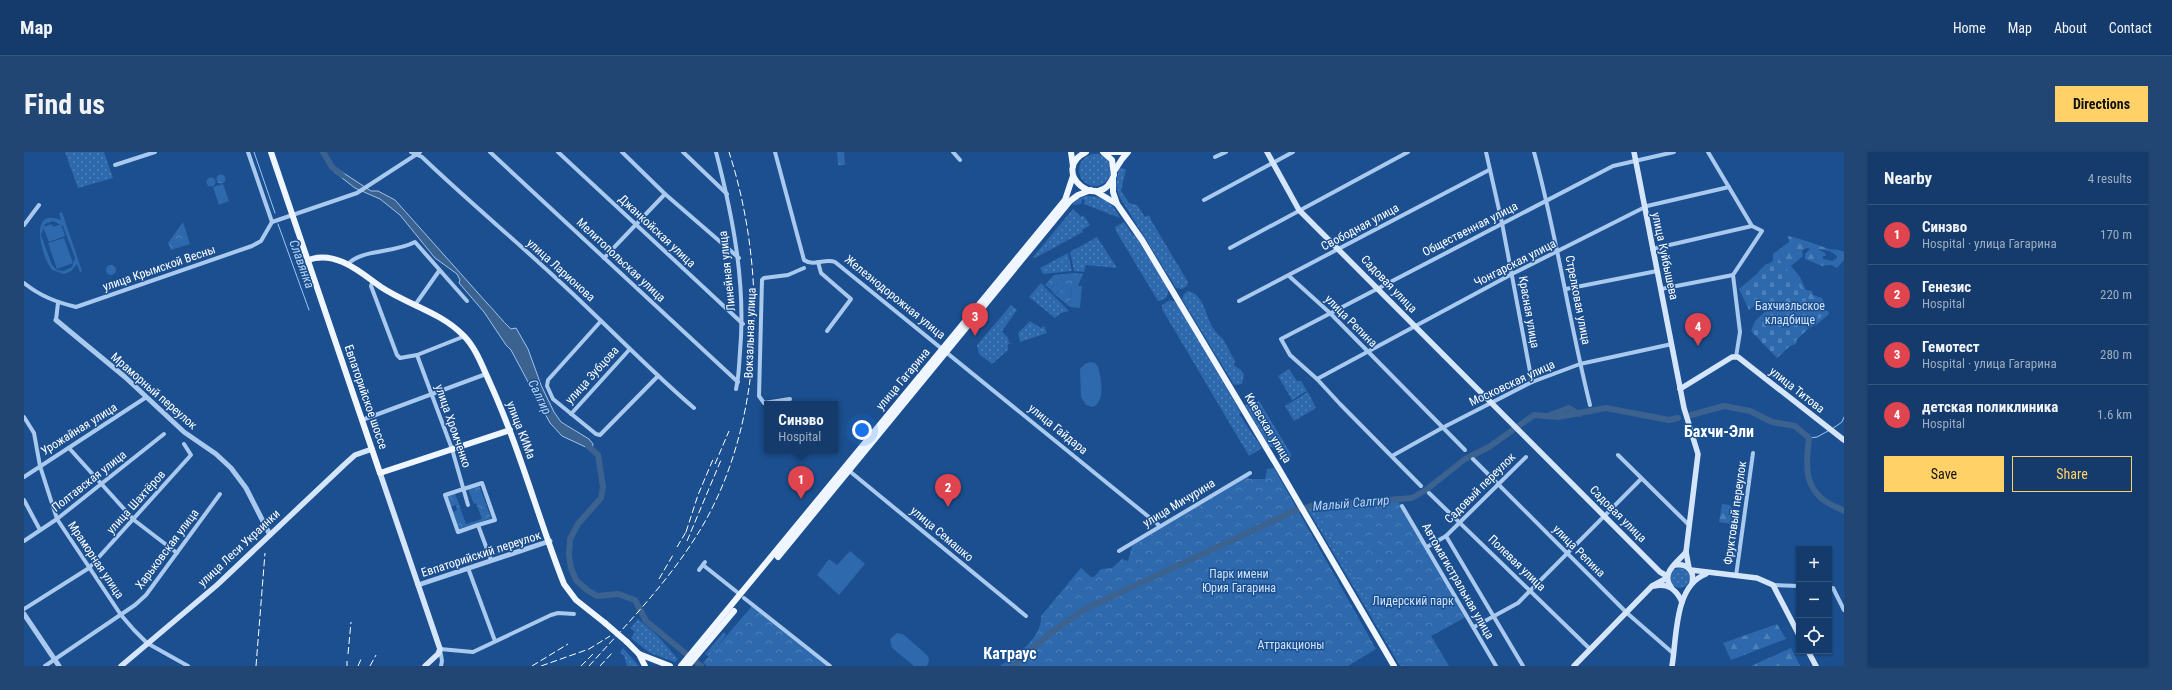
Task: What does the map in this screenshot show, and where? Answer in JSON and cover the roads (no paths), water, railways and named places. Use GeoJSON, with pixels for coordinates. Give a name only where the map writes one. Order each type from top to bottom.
{"type":"FeatureCollection","features":[{"type":"Feature","properties":{"kind":"main road","name":"Евпаторийское шоссе"},"geometry":{"type":"LineString","coordinates":[[271,152],[440,649]]}},
{"type":"Feature","properties":{"kind":"main road"},"geometry":{"type":"LineString","coordinates":[[1071,152],[1073,167]]}},
{"type":"Feature","properties":{"kind":"main road"},"geometry":{"type":"LineString","coordinates":[[1073,167],[1078,158],[1086,152]]}},
{"type":"Feature","properties":{"kind":"main road"},"geometry":{"type":"LineString","coordinates":[[1104,152],[1122,152]]}},
{"type":"Feature","properties":{"kind":"main road","name":"Киевская улица"},"geometry":{"type":"LineString","coordinates":[[1104,152],[1112,160],[1114,192],[1117,204],[1142,240],[1175,295],[1394,666]]}},
{"type":"Feature","properties":{"kind":"main road"},"geometry":{"type":"LineString","coordinates":[[1114,175],[1122,159],[1128,152]]}},
{"type":"Feature","properties":{"kind":"main road","name":"Садовая улица"},"geometry":{"type":"LineString","coordinates":[[1267,152],[1299,210],[1660,572],[1667,577]]}},
{"type":"Feature","properties":{"kind":"main road","name":"улица Куйбышева"},"geometry":{"type":"LineString","coordinates":[[1634,152],[1680,389],[1687,420],[1698,454],[1686,552]]}},
{"type":"Feature","properties":{"kind":"main road","name":"улица Гагарина"},"geometry":{"type":"LineString","coordinates":[[945,350],[1065,200],[1073,176],[1073,167]]}},
{"type":"Feature","properties":{"kind":"main road","name":"улица Гагарина"},"geometry":{"type":"LineString","coordinates":[[686,665],[945,350],[1070,201],[1078,195],[1107,186],[1114,175]]}},
{"type":"Feature","properties":{"kind":"main road","name":"Киевская улица"},"geometry":{"type":"LineString","coordinates":[[1073,176],[1079,186],[1093,191],[1117,204]]}},
{"type":"Feature","properties":{"kind":"main road","name":"улица КИМа"},"geometry":{"type":"LineString","coordinates":[[308,260],[327,258],[348,264],[391,293],[443,319],[465,336],[486,374],[510,430],[559,570],[570,593],[581,605],[605,623],[639,654]]}},
{"type":"Feature","properties":{"kind":"main road"},"geometry":{"type":"LineString","coordinates":[[1680,389],[1736,357]]}},
{"type":"Feature","properties":{"kind":"main road","name":"улица Титова"},"geometry":{"type":"LineString","coordinates":[[1736,357],[1844,440]]}},
{"type":"Feature","properties":{"kind":"main road"},"geometry":{"type":"LineString","coordinates":[[380,473],[510,430]]}},
{"type":"Feature","properties":{"kind":"main road","name":"улица Леси Украинки"},"geometry":{"type":"LineString","coordinates":[[121,666],[217,586],[355,455],[372,449]]}},
{"type":"Feature","properties":{"kind":"main road","name":"улица Гагарина"},"geometry":{"type":"LineString","coordinates":[[696,652],[747,600],[847,469]]}},
{"type":"Feature","properties":{"kind":"main road"},"geometry":{"type":"LineString","coordinates":[[1574,666],[1652,586],[1667,577],[1671,568],[1675,566],[1686,552]]}},
{"type":"Feature","properties":{"kind":"main road"},"geometry":{"type":"LineString","coordinates":[[1686,552],[1692,583]]}},
{"type":"Feature","properties":{"kind":"main road"},"geometry":{"type":"LineString","coordinates":[[1675,566],[1683,565],[1690,569],[1707,574],[1757,578],[1773,586],[1796,629]]}},
{"type":"Feature","properties":{"kind":"main road"},"geometry":{"type":"LineString","coordinates":[[1652,586],[1673,588],[1680,591],[1707,574]]}},
{"type":"Feature","properties":{"kind":"main road"},"geometry":{"type":"LineString","coordinates":[[1667,577],[1682,602]]}},
{"type":"Feature","properties":{"kind":"main road"},"geometry":{"type":"LineString","coordinates":[[1672,666],[1682,602],[1687,588]]}},
{"type":"Feature","properties":{"kind":"main road"},"geometry":{"type":"LineString","coordinates":[[425,666],[438,654],[440,649]]}},
{"type":"Feature","properties":{"kind":"main road"},"geometry":{"type":"LineString","coordinates":[[639,654],[645,666]]}},
{"type":"Feature","properties":{"kind":"main road"},"geometry":{"type":"LineString","coordinates":[[639,654],[670,666]]}},
{"type":"Feature","properties":{"kind":"main road"},"geometry":{"type":"LineString","coordinates":[[1810,654],[1816,666]]}},
{"type":"Feature","properties":{"kind":"street"},"geometry":{"type":"LineString","coordinates":[[115,165],[154,152]]}},
{"type":"Feature","properties":{"kind":"street"},"geometry":{"type":"LineString","coordinates":[[248,152],[272,222],[356,194],[418,153]]}},
{"type":"Feature","properties":{"kind":"street","name":"улица Ларионова"},"geometry":{"type":"LineString","coordinates":[[411,152],[418,153],[601,321],[657,377],[694,408]]}},
{"type":"Feature","properties":{"kind":"street","name":"Мелитопольская улица"},"geometry":{"type":"LineString","coordinates":[[490,152],[738,382]]}},
{"type":"Feature","properties":{"kind":"street","name":"Джанкойская улица"},"geometry":{"type":"LineString","coordinates":[[558,152],[743,324]]}},
{"type":"Feature","properties":{"kind":"street"},"geometry":{"type":"LineString","coordinates":[[622,152],[665,194],[739,258]]}},
{"type":"Feature","properties":{"kind":"street"},"geometry":{"type":"LineString","coordinates":[[683,152],[727,194]]}},
{"type":"Feature","properties":{"kind":"street","name":"Линейная улица"},"geometry":{"type":"LineString","coordinates":[[716,152],[727,194],[739,258],[743,324],[738,382],[736,389]]}},
{"type":"Feature","properties":{"kind":"street","name":"Железнодорожная улица"},"geometry":{"type":"LineString","coordinates":[[775,152],[802,258],[809,263],[830,260],[835,262],[945,350]]}},
{"type":"Feature","properties":{"kind":"street"},"geometry":{"type":"LineString","coordinates":[[953,152],[960,160]]}},
{"type":"Feature","properties":{"kind":"street"},"geometry":{"type":"LineString","coordinates":[[1215,157],[1226,152]]}},
{"type":"Feature","properties":{"kind":"street"},"geometry":{"type":"LineString","coordinates":[[1204,200],[1293,152]]}},
{"type":"Feature","properties":{"kind":"street"},"geometry":{"type":"LineString","coordinates":[[1396,152],[1399,157]]}},
{"type":"Feature","properties":{"kind":"street"},"geometry":{"type":"LineString","coordinates":[[1230,248],[1408,152]]}},
{"type":"Feature","properties":{"kind":"street","name":"Красная улица"},"geometry":{"type":"LineString","coordinates":[[1486,152],[1502,223],[1532,382]]}},
{"type":"Feature","properties":{"kind":"street","name":"Стрелковая улица"},"geometry":{"type":"LineString","coordinates":[[1534,152],[1548,202],[1580,364],[1590,405]]}},
{"type":"Feature","properties":{"kind":"street","name":"Общественная улица"},"geometry":{"type":"LineString","coordinates":[[1317,379],[1290,355],[1282,339],[1502,223],[1548,202],[1613,166],[1674,152]]}},
{"type":"Feature","properties":{"kind":"street"},"geometry":{"type":"LineString","coordinates":[[1708,152],[1752,226],[1762,231],[1733,274],[1740,332],[1736,357]]}},
{"type":"Feature","properties":{"kind":"street","name":"Свободная улица"},"geometry":{"type":"LineString","coordinates":[[1239,301],[1489,170]]}},
{"type":"Feature","properties":{"kind":"street","name":"Чонгарская улица"},"geometry":{"type":"LineString","coordinates":[[1317,379],[1512,274],[1559,252],[1644,208],[1729,187]]}},
{"type":"Feature","properties":{"kind":"street"},"geometry":{"type":"LineString","coordinates":[[604,258],[665,194]]}},
{"type":"Feature","properties":{"kind":"street"},"geometry":{"type":"LineString","coordinates":[[24,226],[39,205]]}},
{"type":"Feature","properties":{"kind":"street","name":"улица Крымской Весны"},"geometry":{"type":"LineString","coordinates":[[24,283],[38,294],[76,307],[252,246],[261,241],[272,222]]}},
{"type":"Feature","properties":{"kind":"street"},"geometry":{"type":"LineString","coordinates":[[1652,249],[1752,226]]}},
{"type":"Feature","properties":{"kind":"street"},"geometry":{"type":"LineString","coordinates":[[348,264],[360,256],[405,247],[415,242],[467,301]]}},
{"type":"Feature","properties":{"kind":"street"},"geometry":{"type":"LineString","coordinates":[[818,262],[821,273],[851,299],[827,331]]}},
{"type":"Feature","properties":{"kind":"street","name":"Вокзальная улица"},"geometry":{"type":"LineString","coordinates":[[764,403],[759,396],[762,280],[767,277],[793,274],[804,268]]}},
{"type":"Feature","properties":{"kind":"street"},"geometry":{"type":"LineString","coordinates":[[415,305],[439,271]]}},
{"type":"Feature","properties":{"kind":"street"},"geometry":{"type":"LineString","coordinates":[[1566,289],[1657,271]]}},
{"type":"Feature","properties":{"kind":"street"},"geometry":{"type":"LineString","coordinates":[[1661,289],[1733,274]]}},
{"type":"Feature","properties":{"kind":"street","name":"улица Репина"},"geometry":{"type":"LineString","coordinates":[[1289,276],[1330,313],[1465,450]]}},
{"type":"Feature","properties":{"kind":"street"},"geometry":{"type":"LineString","coordinates":[[373,281],[371,286],[397,355],[403,358],[417,355],[465,336]]}},
{"type":"Feature","properties":{"kind":"street","name":"Мраморный переулок"},"geometry":{"type":"LineString","coordinates":[[58,302],[56,320],[125,377],[145,398],[184,432],[216,454],[231,468],[246,488],[270,535]]}},
{"type":"Feature","properties":{"kind":"street"},"geometry":{"type":"LineString","coordinates":[[601,321],[547,384],[554,399],[596,434],[600,435],[657,377]]}},
{"type":"Feature","properties":{"kind":"street","name":"Московская улица"},"geometry":{"type":"LineString","coordinates":[[1392,456],[1442,428],[1532,382],[1580,364],[1672,344]]}},
{"type":"Feature","properties":{"kind":"street","name":"улица Зубцова"},"geometry":{"type":"LineString","coordinates":[[571,414],[629,350]]}},
{"type":"Feature","properties":{"kind":"street","name":"улица Гайдара"},"geometry":{"type":"LineString","coordinates":[[945,350],[1160,526]]}},
{"type":"Feature","properties":{"kind":"street","name":"улица Хромченко"},"geometry":{"type":"LineString","coordinates":[[417,355],[452,449],[468,505]]}},
{"type":"Feature","properties":{"kind":"street"},"geometry":{"type":"LineString","coordinates":[[362,420],[486,374]]}},
{"type":"Feature","properties":{"kind":"street"},"geometry":{"type":"LineString","coordinates":[[1317,379],[1421,486]]}},
{"type":"Feature","properties":{"kind":"street","name":"Урожайная улица"},"geometry":{"type":"LineString","coordinates":[[24,477],[145,398]]}},
{"type":"Feature","properties":{"kind":"street","name":"Вокзальная улица"},"geometry":{"type":"LineString","coordinates":[[777,401],[790,399]]}},
{"type":"Feature","properties":{"kind":"street","name":"Мраморная улица"},"geometry":{"type":"LineString","coordinates":[[24,417],[34,433],[40,466],[57,519],[121,615],[147,643],[184,665]]}},
{"type":"Feature","properties":{"kind":"street","name":"Полтавская улица"},"geometry":{"type":"LineString","coordinates":[[24,541],[57,519],[164,434]]}},
{"type":"Feature","properties":{"kind":"street","name":"улица Шахтёров"},"geometry":{"type":"LineString","coordinates":[[24,609],[89,568],[134,520],[191,455],[184,444]]}},
{"type":"Feature","properties":{"kind":"street"},"geometry":{"type":"LineString","coordinates":[[69,448],[134,520],[177,553]]}},
{"type":"Feature","properties":{"kind":"street","name":"Фруктовый переулок"},"geometry":{"type":"LineString","coordinates":[[1736,576],[1753,453]]}},
{"type":"Feature","properties":{"kind":"street"},"geometry":{"type":"LineString","coordinates":[[1618,455],[1689,525]]}},
{"type":"Feature","properties":{"kind":"street","name":"Садовый переулок"},"geometry":{"type":"LineString","coordinates":[[1427,547],[1446,536],[1526,456]]}},
{"type":"Feature","properties":{"kind":"street","name":"улица Репина"},"geometry":{"type":"LineString","coordinates":[[1473,460],[1627,612],[1674,654]]}},
{"type":"Feature","properties":{"kind":"street","name":"улица Семашко"},"geometry":{"type":"LineString","coordinates":[[847,469],[1026,616]]}},
{"type":"Feature","properties":{"kind":"street","name":"улица Мичурина"},"geometry":{"type":"LineString","coordinates":[[1119,551],[1250,473]]}},
{"type":"Feature","properties":{"kind":"street"},"geometry":{"type":"LineString","coordinates":[[1474,627],[1518,603],[1566,552],[1641,479]]}},
{"type":"Feature","properties":{"kind":"street"},"geometry":{"type":"LineString","coordinates":[[482,483],[495,520],[478,525],[458,532],[446,495],[482,483]]}},
{"type":"Feature","properties":{"kind":"street","name":"Харьковская улица"},"geometry":{"type":"LineString","coordinates":[[45,666],[121,615],[146,595],[220,494]]}},
{"type":"Feature","properties":{"kind":"street","name":"Полевая улица"},"geometry":{"type":"LineString","coordinates":[[1429,494],[1460,521],[1590,649]]}},
{"type":"Feature","properties":{"kind":"street"},"geometry":{"type":"LineString","coordinates":[[24,500],[40,530]]}},
{"type":"Feature","properties":{"kind":"street","name":"Автомагистральная улица"},"geometry":{"type":"LineString","coordinates":[[1402,506],[1496,666]]}},
{"type":"Feature","properties":{"kind":"street"},"geometry":{"type":"LineString","coordinates":[[478,525],[491,560]]}},
{"type":"Feature","properties":{"kind":"street"},"geometry":{"type":"LineString","coordinates":[[1446,536],[1522,666]]}},
{"type":"Feature","properties":{"kind":"street","name":"Евпаторийский переулок"},"geometry":{"type":"LineString","coordinates":[[418,585],[550,541]]}},
{"type":"Feature","properties":{"kind":"street"},"geometry":{"type":"LineString","coordinates":[[699,570],[704,563],[737,592]]}},
{"type":"Feature","properties":{"kind":"street"},"geometry":{"type":"LineString","coordinates":[[468,568],[495,641]]}},
{"type":"Feature","properties":{"kind":"street"},"geometry":{"type":"LineString","coordinates":[[1773,586],[1796,586]]}},
{"type":"Feature","properties":{"kind":"street"},"geometry":{"type":"LineString","coordinates":[[1832,588],[1844,610]]}},
{"type":"Feature","properties":{"kind":"street"},"geometry":{"type":"LineString","coordinates":[[747,600],[830,666]]}},
{"type":"Feature","properties":{"kind":"street"},"geometry":{"type":"LineString","coordinates":[[441,666],[442,661],[440,649],[473,652],[551,615],[558,613],[574,614]]}},
{"type":"Feature","properties":{"kind":"street"},"geometry":{"type":"LineString","coordinates":[[24,614],[59,666]]}},
{"type":"Feature","properties":{"kind":"water"},"geometry":{"type":"Polygon","coordinates":[[[339,170],[371,191],[378,191],[395,200],[505,323],[511,329],[516,328],[528,349],[541,385],[554,412],[561,422],[589,439],[593,444],[592,450],[562,436],[550,423],[511,350],[484,312],[459,283],[460,280],[457,274],[435,258],[400,215],[380,199],[355,188],[333,171],[339,170]]]}},
{"type":"Feature","properties":{"kind":"waterway","name":"Славянка"},"geometry":{"type":"LineString","coordinates":[[254,152],[275,213]]}},
{"type":"Feature","properties":{"kind":"waterway","name":"Салгир"},"geometry":{"type":"LineString","coordinates":[[323,152],[332,167],[342,175]]}},
{"type":"Feature","properties":{"kind":"waterway","name":"Славянка"},"geometry":{"type":"LineString","coordinates":[[278,224],[309,310]]}},
{"type":"Feature","properties":{"kind":"waterway","name":"Малый Салгир"},"geometry":{"type":"LineString","coordinates":[[1691,415],[1724,406],[1750,411],[1772,422],[1795,426],[1809,438],[1807,466],[1810,482],[1814,490],[1828,503],[1844,511]]}},
{"type":"Feature","properties":{"kind":"waterway"},"geometry":{"type":"LineString","coordinates":[[1550,415],[1569,408],[1579,414]]}},
{"type":"Feature","properties":{"kind":"waterway","name":"Малый Салгир"},"geometry":{"type":"LineString","coordinates":[[1014,666],[1049,634],[1085,609],[1292,512],[1311,506],[1412,498],[1426,490],[1465,459],[1489,447],[1534,415],[1558,417],[1606,408],[1669,420],[1678,418]]}},
{"type":"Feature","properties":{"kind":"waterway"},"geometry":{"type":"LineString","coordinates":[[1832,429],[1842,422],[1844,417]]}},
{"type":"Feature","properties":{"kind":"waterway"},"geometry":{"type":"LineString","coordinates":[[1809,438],[1817,437],[1828,431]]}},
{"type":"Feature","properties":{"kind":"waterway","name":"Салгир"},"geometry":{"type":"LineString","coordinates":[[588,446],[598,455],[603,487],[601,498],[578,524],[570,539],[569,555],[571,568],[576,580],[587,590],[597,596],[618,594],[635,600],[646,621],[701,666]]}},
{"type":"Feature","properties":{"kind":"railway"},"geometry":{"type":"LineString","coordinates":[[589,666],[646,603],[685,553],[697,535],[719,492],[736,446],[747,398],[753,348],[754,297],[750,247],[742,198],[729,152]]}},
{"type":"Feature","properties":{"kind":"railway"},"geometry":{"type":"LineString","coordinates":[[715,464],[729,431]]}},
{"type":"Feature","properties":{"kind":"railway"},"geometry":{"type":"LineString","coordinates":[[686,532],[698,495],[714,457]]}},
{"type":"Feature","properties":{"kind":"railway"},"geometry":{"type":"LineString","coordinates":[[687,541],[721,460]]}},
{"type":"Feature","properties":{"kind":"railway"},"geometry":{"type":"LineString","coordinates":[[677,547],[686,532]]}},
{"type":"Feature","properties":{"kind":"railway"},"geometry":{"type":"LineString","coordinates":[[256,666],[265,553]]}},
{"type":"Feature","properties":{"kind":"railway"},"geometry":{"type":"LineString","coordinates":[[659,579],[673,555]]}},
{"type":"Feature","properties":{"kind":"railway"},"geometry":{"type":"LineString","coordinates":[[348,654],[351,622]]}},
{"type":"Feature","properties":{"kind":"railway"},"geometry":{"type":"LineString","coordinates":[[541,666],[589,649],[610,636]]}},
{"type":"Feature","properties":{"kind":"railway"},"geometry":{"type":"LineString","coordinates":[[532,666],[568,644]]}},
{"type":"Feature","properties":{"kind":"railway"},"geometry":{"type":"LineString","coordinates":[[581,666],[594,653]]}},
{"type":"Feature","properties":{"kind":"railway"},"geometry":{"type":"LineString","coordinates":[[600,666],[612,653]]}},
{"type":"Feature","properties":{"kind":"railway"},"geometry":{"type":"LineString","coordinates":[[370,666],[376,655]]}},
{"type":"Feature","properties":{"kind":"railway"},"geometry":{"type":"LineString","coordinates":[[358,666],[362,657]]}},
{"type":"Feature","properties":{"kind":"railway"},"geometry":{"type":"LineString","coordinates":[[347,661],[347,666]]}},
{"type":"Feature","properties":{"kind":"place","name":"Гемотест"},"geometry":{"type":"Point","coordinates":[975,336]}},
{"type":"Feature","properties":{"kind":"place","name":"детская поликлиника"},"geometry":{"type":"Point","coordinates":[1698,346]}},
{"type":"Feature","properties":{"kind":"place","name":"Синэво"},"geometry":{"type":"Point","coordinates":[801,499]}},
{"type":"Feature","properties":{"kind":"place","name":"Генезис"},"geometry":{"type":"Point","coordinates":[948,507]}},
{"type":"Feature","properties":{"kind":"district","name":"Бахчи-Эли"},"geometry":{"type":"Point","coordinates":[1719,431]}},
{"type":"Feature","properties":{"kind":"district","name":"Катраус"},"geometry":{"type":"Point","coordinates":[1010,653]}},
{"type":"Feature","properties":{"kind":"park label","name":"Бахчиэльское кладбище"},"geometry":{"type":"Point","coordinates":[1790,313]}},
{"type":"Feature","properties":{"kind":"park label","name":"Парк имени Юрия Гагарина"},"geometry":{"type":"Point","coordinates":[1239,581]}},
{"type":"Feature","properties":{"kind":"park label","name":"Лидерский парк"},"geometry":{"type":"Point","coordinates":[1413,601]}},
{"type":"Feature","properties":{"kind":"park label","name":"Аттракционы"},"geometry":{"type":"Point","coordinates":[1291,645]}}]}
